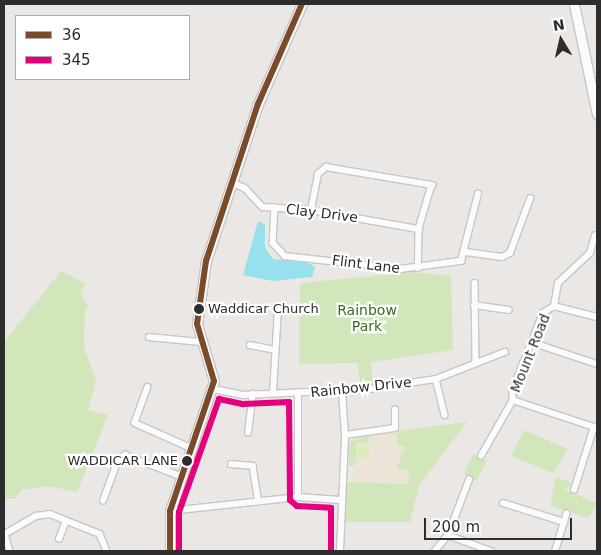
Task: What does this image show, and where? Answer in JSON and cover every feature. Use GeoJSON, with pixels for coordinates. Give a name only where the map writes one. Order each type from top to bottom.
{"type":"FeatureCollection","features":[{"type":"Feature","properties":{"kind":"street"},"geometry":{"type":"LineString","coordinates":[[170,551],[170,511],[194,449],[213,389],[212,368],[200,342],[197,315],[206,261],[258,104],[302,4]]}},
{"type":"Feature","properties":{"kind":"street"},"geometry":{"type":"LineString","coordinates":[[574,4],[597,114]]}},
{"type":"Feature","properties":{"kind":"street"},"geometry":{"type":"LineString","coordinates":[[311,210],[318,174],[326,167],[432,185],[419,229],[418,268]]}},
{"type":"Feature","properties":{"kind":"street","name":"Clay Drive"},"geometry":{"type":"LineString","coordinates":[[233,183],[245,188],[258,205],[311,210],[419,229]]}},
{"type":"Feature","properties":{"kind":"street"},"geometry":{"type":"LineString","coordinates":[[478,194],[466,252],[502,257],[510,253],[530,199]]}},
{"type":"Feature","properties":{"kind":"street","name":"Flint Lane"},"geometry":{"type":"LineString","coordinates":[[275,207],[273,243],[285,256],[418,268],[456,264],[466,252]]}},
{"type":"Feature","properties":{"kind":"street"},"geometry":{"type":"LineString","coordinates":[[595,236],[590,254],[558,283],[554,306],[597,317]]}},
{"type":"Feature","properties":{"kind":"street"},"geometry":{"type":"LineString","coordinates":[[476,283],[474,304],[476,361]]}},
{"type":"Feature","properties":{"kind":"street"},"geometry":{"type":"LineString","coordinates":[[474,304],[509,310]]}},
{"type":"Feature","properties":{"kind":"street","name":"Mount Road"},"geometry":{"type":"LineString","coordinates":[[481,456],[513,400],[512,391],[534,343],[543,313],[554,306]]}},
{"type":"Feature","properties":{"kind":"street"},"geometry":{"type":"LineString","coordinates":[[273,394],[278,309]]}},
{"type":"Feature","properties":{"kind":"street"},"geometry":{"type":"LineString","coordinates":[[149,337],[200,342]]}},
{"type":"Feature","properties":{"kind":"street"},"geometry":{"type":"LineString","coordinates":[[534,343],[597,364]]}},
{"type":"Feature","properties":{"kind":"street"},"geometry":{"type":"LineString","coordinates":[[250,346],[275,350]]}},
{"type":"Feature","properties":{"kind":"street","name":"Rainbow Drive"},"geometry":{"type":"LineString","coordinates":[[213,389],[253,394],[342,392],[436,379],[476,361],[504,352]]}},
{"type":"Feature","properties":{"kind":"street"},"geometry":{"type":"LineString","coordinates":[[436,379],[445,415]]}},
{"type":"Feature","properties":{"kind":"street"},"geometry":{"type":"LineString","coordinates":[[148,387],[135,423],[194,449]]}},
{"type":"Feature","properties":{"kind":"street"},"geometry":{"type":"LineString","coordinates":[[340,551],[340,500],[345,436],[342,392]]}},
{"type":"Feature","properties":{"kind":"street"},"geometry":{"type":"LineString","coordinates":[[298,393],[298,497]]}},
{"type":"Feature","properties":{"kind":"street"},"geometry":{"type":"LineString","coordinates":[[248,433],[253,394]]}},
{"type":"Feature","properties":{"kind":"street"},"geometry":{"type":"LineString","coordinates":[[513,400],[595,427],[574,490]]}},
{"type":"Feature","properties":{"kind":"street"},"geometry":{"type":"LineString","coordinates":[[345,436],[396,428],[395,410]]}},
{"type":"Feature","properties":{"kind":"street"},"geometry":{"type":"LineString","coordinates":[[103,502],[118,460],[124,455],[183,477]]}},
{"type":"Feature","properties":{"kind":"street"},"geometry":{"type":"LineString","coordinates":[[231,464],[253,466],[259,502]]}},
{"type":"Feature","properties":{"kind":"street"},"geometry":{"type":"LineString","coordinates":[[435,551],[448,534],[469,480]]}},
{"type":"Feature","properties":{"kind":"street"},"geometry":{"type":"LineString","coordinates":[[170,511],[298,497],[340,500]]}},
{"type":"Feature","properties":{"kind":"street"},"geometry":{"type":"LineString","coordinates":[[503,502],[564,522]]}},
{"type":"Feature","properties":{"kind":"street"},"geometry":{"type":"LineString","coordinates":[[54,515],[57,508]]}},
{"type":"Feature","properties":{"kind":"street"},"geometry":{"type":"LineString","coordinates":[[555,551],[566,514]]}},
{"type":"Feature","properties":{"kind":"street"},"geometry":{"type":"LineString","coordinates":[[10,551],[5,534],[36,516],[54,515],[100,534],[107,551]]}},
{"type":"Feature","properties":{"kind":"street"},"geometry":{"type":"LineString","coordinates":[[59,538],[66,521]]}},
{"type":"Feature","properties":{"kind":"street"},"geometry":{"type":"LineString","coordinates":[[448,534],[491,551]]}},
{"type":"Feature","properties":{"kind":"shaded area"},"geometry":{"type":"Polygon","coordinates":[[[467,422],[423,484],[352,482],[353,465],[348,465],[353,438],[467,422]]]}},
{"type":"Feature","properties":{"kind":"green space"},"geometry":{"type":"Polygon","coordinates":[[[61,271],[86,284],[80,293],[89,307],[85,309],[84,347],[96,381],[88,410],[108,415],[77,492],[47,486],[21,490],[16,498],[4,499],[4,342],[61,271]]]}},
{"type":"Feature","properties":{"kind":"green space","name":"Rainbow Park"},"geometry":{"type":"Polygon","coordinates":[[[413,272],[451,276],[453,350],[371,362],[373,385],[360,385],[358,363],[299,364],[300,283],[413,272]]]}},
{"type":"Feature","properties":{"kind":"green space"},"geometry":{"type":"Polygon","coordinates":[[[467,422],[419,485],[410,522],[345,522],[347,482],[408,484],[409,470],[396,469],[406,446],[398,445],[396,431],[467,422]]]}},
{"type":"Feature","properties":{"kind":"green space"},"geometry":{"type":"Polygon","coordinates":[[[524,430],[568,449],[553,473],[511,456],[524,430]]]}},
{"type":"Feature","properties":{"kind":"green space"},"geometry":{"type":"Polygon","coordinates":[[[370,435],[368,443],[356,443],[356,461],[353,467],[348,465],[350,441],[370,435]]]}},
{"type":"Feature","properties":{"kind":"green space"},"geometry":{"type":"Polygon","coordinates":[[[359,445],[365,445],[369,452],[365,459],[359,459],[355,455],[355,449],[359,445]]]}},
{"type":"Feature","properties":{"kind":"green space"},"geometry":{"type":"Polygon","coordinates":[[[473,454],[487,461],[476,481],[464,474],[473,454]]]}},
{"type":"Feature","properties":{"kind":"green space"},"geometry":{"type":"Polygon","coordinates":[[[556,477],[572,483],[565,490],[597,503],[589,518],[550,506],[556,477]]]}},
{"type":"Feature","properties":{"kind":"water"},"geometry":{"type":"Polygon","coordinates":[[[258,221],[265,224],[265,247],[273,259],[308,263],[315,267],[312,277],[273,281],[243,275],[258,221]]]}},
{"type":"Feature","properties":{"kind":"transit line","name":"36"},"geometry":{"type":"LineString","coordinates":[[170,551],[170,511],[214,381],[197,324],[206,261],[258,104],[302,4]]}},
{"type":"Feature","properties":{"kind":"transit line","name":"345"},"geometry":{"type":"LineString","coordinates":[[179,551],[179,512],[219,399],[243,404],[289,402],[290,500],[297,506],[331,508],[331,551]]}},
{"type":"Feature","properties":{"kind":"place","name":"Waddicar Church"},"geometry":{"type":"Point","coordinates":[199,309]}},
{"type":"Feature","properties":{"kind":"place","name":"WADDICAR LANE"},"geometry":{"type":"Point","coordinates":[187,461]}}]}
